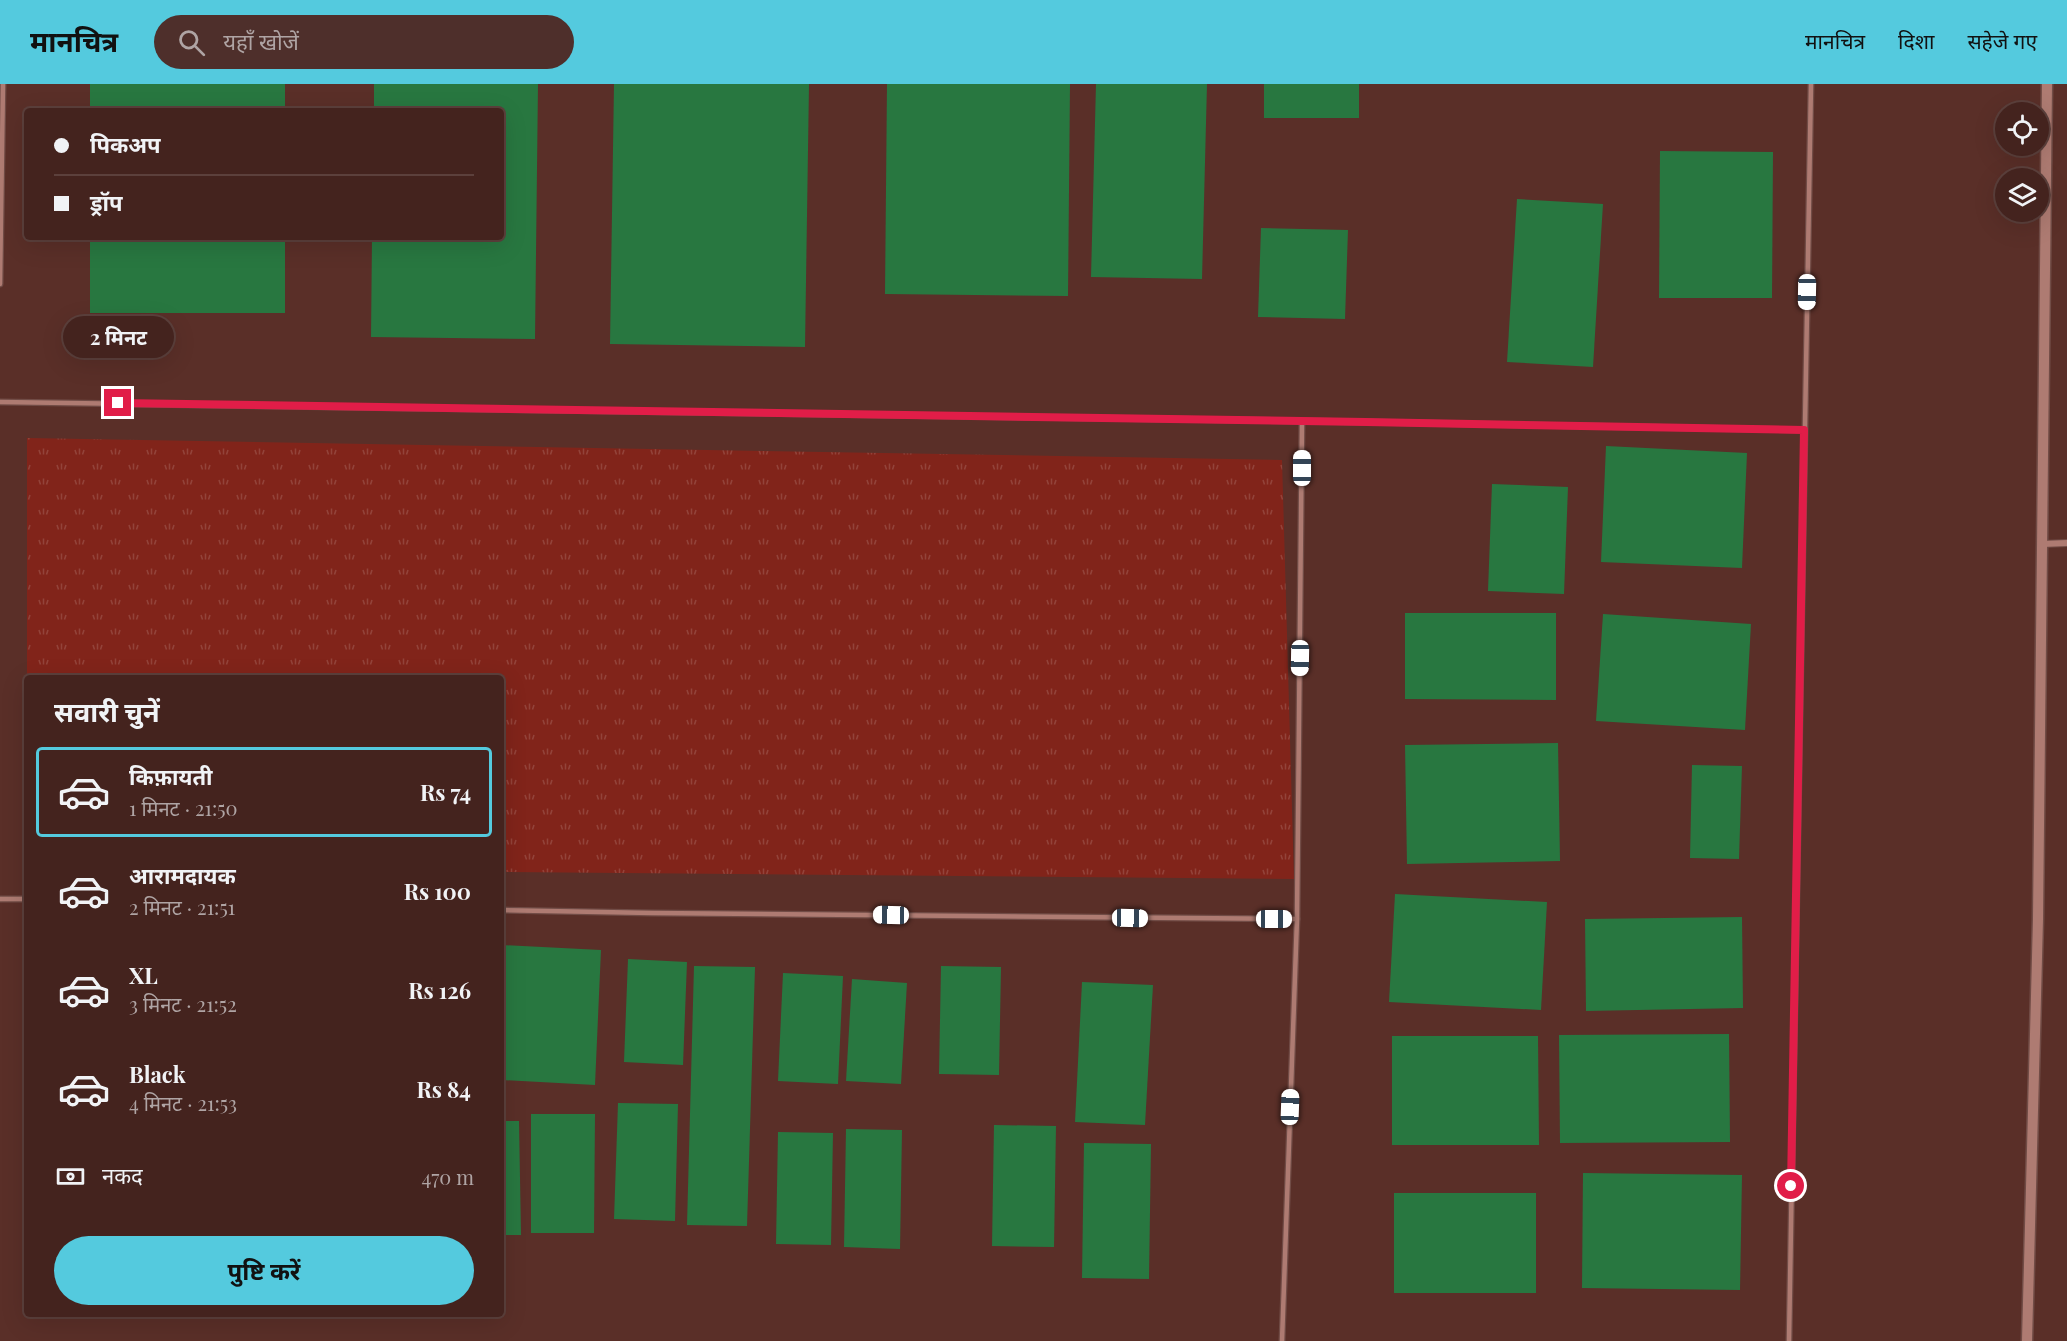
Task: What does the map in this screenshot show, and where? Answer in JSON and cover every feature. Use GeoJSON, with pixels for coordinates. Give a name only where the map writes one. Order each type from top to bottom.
{"type":"FeatureCollection","features":[{"type":"Feature","properties":{"kind":"street"},"geometry":{"type":"LineString","coordinates":[[2026,1341],[2038,919],[2047,84]]}},
{"type":"Feature","properties":{"kind":"street"},"geometry":{"type":"LineString","coordinates":[[2042,544],[2067,543]]}},
{"type":"Feature","properties":{"kind":"lane"},"geometry":{"type":"LineString","coordinates":[[0,284],[3,84]]}},
{"type":"Feature","properties":{"kind":"lane"},"geometry":{"type":"LineString","coordinates":[[1789,1341],[1811,84]]}},
{"type":"Feature","properties":{"kind":"lane"},"geometry":{"type":"LineString","coordinates":[[0,402],[1804,430]]}},
{"type":"Feature","properties":{"kind":"lane"},"geometry":{"type":"LineString","coordinates":[[1282,1341],[1297,919],[1302,421]]}},
{"type":"Feature","properties":{"kind":"lane"},"geometry":{"type":"LineString","coordinates":[[0,898],[24,899]]}},
{"type":"Feature","properties":{"kind":"lane"},"geometry":{"type":"LineString","coordinates":[[504,910],[1297,919]]}},
{"type":"Feature","properties":{"kind":"green space"},"geometry":{"type":"Polygon","coordinates":[[[27,438],[1282,460],[1294,879],[504,872],[504,675],[27,675],[27,438]]]}},
{"type":"Feature","properties":{"kind":"building"},"geometry":{"type":"Polygon","coordinates":[[[90,84],[285,84],[285,108],[90,108],[90,84]]]}},
{"type":"Feature","properties":{"kind":"building"},"geometry":{"type":"Polygon","coordinates":[[[374,84],[538,84],[535,339],[371,337],[372,240],[504,240],[504,108],[374,108],[374,84]]]}},
{"type":"Feature","properties":{"kind":"building"},"geometry":{"type":"Polygon","coordinates":[[[614,84],[809,84],[805,347],[610,344],[614,84]]]}},
{"type":"Feature","properties":{"kind":"building"},"geometry":{"type":"Polygon","coordinates":[[[887,84],[1070,84],[1068,296],[885,294],[887,84]]]}},
{"type":"Feature","properties":{"kind":"building"},"geometry":{"type":"Polygon","coordinates":[[[1096,84],[1207,84],[1202,279],[1091,277],[1096,84]]]}},
{"type":"Feature","properties":{"kind":"building"},"geometry":{"type":"Polygon","coordinates":[[[1264,84],[1359,84],[1359,118],[1264,118],[1264,84]]]}},
{"type":"Feature","properties":{"kind":"building"},"geometry":{"type":"Polygon","coordinates":[[[1660,151],[1773,152],[1772,298],[1659,298],[1660,151]]]}},
{"type":"Feature","properties":{"kind":"building"},"geometry":{"type":"Polygon","coordinates":[[[1517,199],[1603,204],[1593,367],[1507,362],[1517,199]]]}},
{"type":"Feature","properties":{"kind":"building"},"geometry":{"type":"Polygon","coordinates":[[[1261,228],[1348,230],[1345,319],[1258,317],[1261,228]]]}},
{"type":"Feature","properties":{"kind":"building"},"geometry":{"type":"Polygon","coordinates":[[[90,240],[285,240],[285,313],[90,313],[90,240]]]}},
{"type":"Feature","properties":{"kind":"building"},"geometry":{"type":"Polygon","coordinates":[[[1606,446],[1747,453],[1742,568],[1601,562],[1606,446]]]}},
{"type":"Feature","properties":{"kind":"building"},"geometry":{"type":"Polygon","coordinates":[[[1492,484],[1568,487],[1564,594],[1488,591],[1492,484]]]}},
{"type":"Feature","properties":{"kind":"building"},"geometry":{"type":"Polygon","coordinates":[[[1405,613],[1556,613],[1556,700],[1405,699],[1405,613]]]}},
{"type":"Feature","properties":{"kind":"building"},"geometry":{"type":"Polygon","coordinates":[[[1603,614],[1751,624],[1745,730],[1596,721],[1603,614]]]}},
{"type":"Feature","properties":{"kind":"building"},"geometry":{"type":"Polygon","coordinates":[[[1558,743],[1560,861],[1407,864],[1405,745],[1558,743]]]}},
{"type":"Feature","properties":{"kind":"building"},"geometry":{"type":"Polygon","coordinates":[[[1692,765],[1742,766],[1739,859],[1690,858],[1692,765]]]}},
{"type":"Feature","properties":{"kind":"building"},"geometry":{"type":"Polygon","coordinates":[[[1395,894],[1547,902],[1541,1010],[1389,1002],[1395,894]]]}},
{"type":"Feature","properties":{"kind":"building"},"geometry":{"type":"Polygon","coordinates":[[[1742,917],[1743,1008],[1586,1011],[1585,919],[1742,917]]]}},
{"type":"Feature","properties":{"kind":"building"},"geometry":{"type":"Polygon","coordinates":[[[504,945],[601,950],[595,1085],[504,1080],[504,945]]]}},
{"type":"Feature","properties":{"kind":"building"},"geometry":{"type":"Polygon","coordinates":[[[628,959],[687,962],[683,1065],[624,1062],[628,959]]]}},
{"type":"Feature","properties":{"kind":"building"},"geometry":{"type":"Polygon","coordinates":[[[694,966],[755,967],[747,1226],[687,1225],[694,966]]]}},
{"type":"Feature","properties":{"kind":"building"},"geometry":{"type":"Polygon","coordinates":[[[941,966],[1001,967],[999,1075],[939,1074],[941,966]]]}},
{"type":"Feature","properties":{"kind":"building"},"geometry":{"type":"Polygon","coordinates":[[[783,973],[843,976],[838,1084],[778,1081],[783,973]]]}},
{"type":"Feature","properties":{"kind":"building"},"geometry":{"type":"Polygon","coordinates":[[[852,979],[907,983],[901,1084],[846,1081],[852,979]]]}},
{"type":"Feature","properties":{"kind":"building"},"geometry":{"type":"Polygon","coordinates":[[[1082,982],[1153,985],[1145,1125],[1075,1122],[1082,982]]]}},
{"type":"Feature","properties":{"kind":"building"},"geometry":{"type":"Polygon","coordinates":[[[1729,1034],[1730,1142],[1560,1143],[1559,1035],[1729,1034]]]}},
{"type":"Feature","properties":{"kind":"building"},"geometry":{"type":"Polygon","coordinates":[[[1392,1036],[1538,1036],[1539,1145],[1392,1145],[1392,1036]]]}},
{"type":"Feature","properties":{"kind":"building"},"geometry":{"type":"Polygon","coordinates":[[[618,1103],[678,1104],[675,1221],[614,1219],[618,1103]]]}},
{"type":"Feature","properties":{"kind":"building"},"geometry":{"type":"Polygon","coordinates":[[[531,1114],[595,1114],[594,1233],[531,1233],[531,1114]]]}},
{"type":"Feature","properties":{"kind":"building"},"geometry":{"type":"Polygon","coordinates":[[[504,1121],[519,1121],[521,1235],[504,1235],[504,1121]]]}},
{"type":"Feature","properties":{"kind":"building"},"geometry":{"type":"Polygon","coordinates":[[[994,1125],[1056,1126],[1054,1247],[992,1246],[994,1125]]]}},
{"type":"Feature","properties":{"kind":"building"},"geometry":{"type":"Polygon","coordinates":[[[846,1129],[902,1130],[900,1249],[844,1247],[846,1129]]]}},
{"type":"Feature","properties":{"kind":"building"},"geometry":{"type":"Polygon","coordinates":[[[778,1132],[833,1133],[831,1245],[776,1244],[778,1132]]]}},
{"type":"Feature","properties":{"kind":"building"},"geometry":{"type":"Polygon","coordinates":[[[1084,1143],[1151,1144],[1149,1279],[1082,1278],[1084,1143]]]}},
{"type":"Feature","properties":{"kind":"building"},"geometry":{"type":"Polygon","coordinates":[[[1583,1173],[1742,1175],[1740,1290],[1582,1288],[1583,1173]]]}},
{"type":"Feature","properties":{"kind":"building"},"geometry":{"type":"Polygon","coordinates":[[[1394,1193],[1536,1193],[1536,1293],[1394,1293],[1394,1193]]]}},
{"type":"Feature","properties":{"kind":"route"},"geometry":{"type":"LineString","coordinates":[[118,403],[1804,430],[1791,1186]]}}]}
